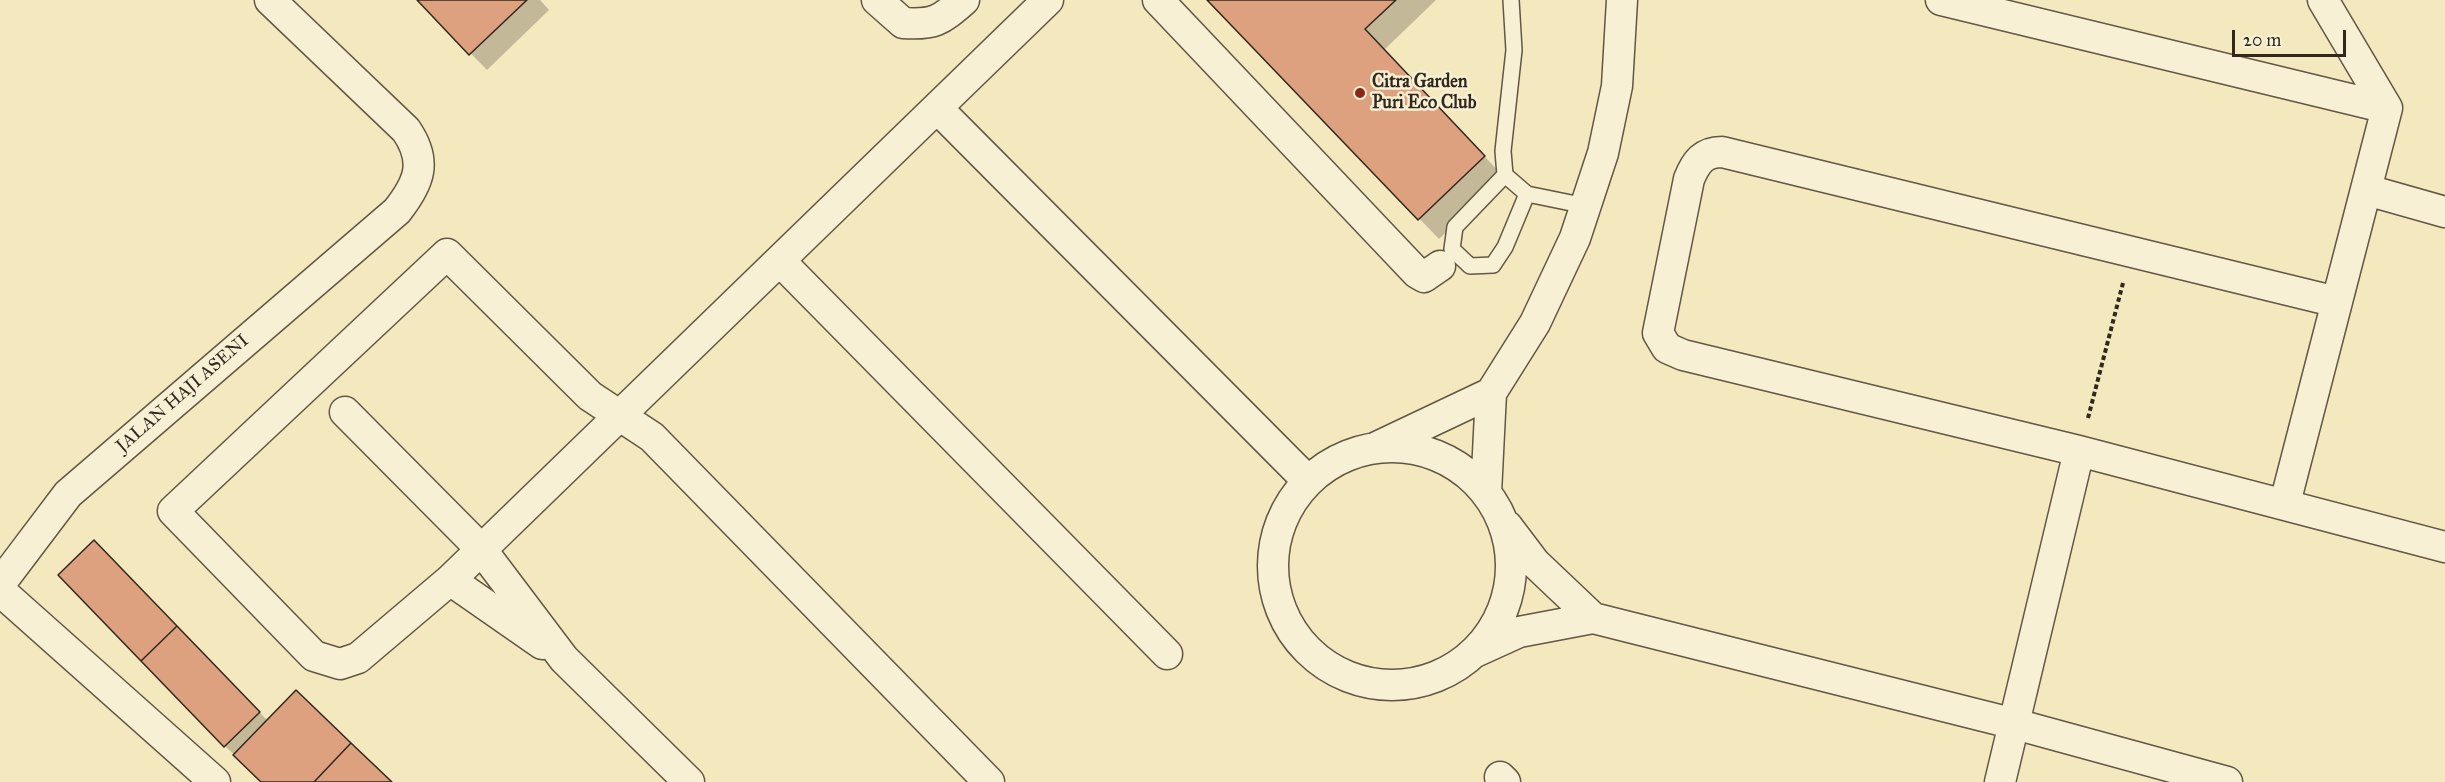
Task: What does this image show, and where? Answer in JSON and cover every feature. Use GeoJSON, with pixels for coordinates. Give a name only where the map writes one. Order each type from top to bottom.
{"type":"FeatureCollection","features":[{"type":"Feature","properties":{"kind":"street","name":"JALAN HAJI ASENI"},"geometry":{"type":"LineString","coordinates":[[210,780],[2,598],[0,590],[1,579],[68,494],[397,211],[413,190],[418,166],[417,147],[406,130],[270,0]]}},
{"type":"Feature","properties":{"kind":"street"},"geometry":{"type":"LineString","coordinates":[[877,0],[903,23],[928,24],[948,14],[964,0]]}},
{"type":"Feature","properties":{"kind":"street"},"geometry":{"type":"LineString","coordinates":[[989,782],[652,437],[620,417],[590,396],[447,254],[173,511],[314,656],[340,664],[358,658],[450,580],[620,417],[1048,0]]}},
{"type":"Feature","properties":{"kind":"street"},"geometry":{"type":"LineString","coordinates":[[1158,0],[1417,273],[1424,277],[1440,266]]}},
{"type":"Feature","properties":{"kind":"street"},"geometry":{"type":"LineString","coordinates":[[1491,393],[1493,504],[1508,538],[1511,562],[1508,596],[1491,633],[1475,652],[1456,667],[1434,678],[1409,684],[1384,685],[1360,680],[1337,671],[1316,658],[1298,639],[1277,595],[1274,570],[1275,545],[1282,521],[1293,499],[1308,481],[1329,465],[1351,454],[1375,448],[1491,393],[1535,323],[1575,238],[1586,206],[1603,153],[1614,106],[1620,55],[1622,0]]}},
{"type":"Feature","properties":{"kind":"street"},"geometry":{"type":"LineString","coordinates":[[1941,0],[2386,108]]}},
{"type":"Feature","properties":{"kind":"street"},"geometry":{"type":"LineString","coordinates":[[2285,503],[2367,190],[2386,108],[2323,0]]}},
{"type":"Feature","properties":{"kind":"street"},"geometry":{"type":"LineString","coordinates":[[937,108],[1308,481]]}},
{"type":"Feature","properties":{"kind":"street"},"geometry":{"type":"LineString","coordinates":[[2337,302],[1722,152],[1710,154],[1698,161],[1689,179],[1658,325],[1659,338],[1667,348],[1683,355],[2079,451],[2285,503],[2445,547]]}},
{"type":"Feature","properties":{"kind":"street"},"geometry":{"type":"LineString","coordinates":[[2367,190],[2445,212]]}},
{"type":"Feature","properties":{"kind":"street"},"geometry":{"type":"LineString","coordinates":[[780,261],[1167,654]]}},
{"type":"Feature","properties":{"kind":"street"},"geometry":{"type":"LineString","coordinates":[[345,412],[481,549],[564,659],[689,782]]}},
{"type":"Feature","properties":{"kind":"street"},"geometry":{"type":"LineString","coordinates":[[1375,448],[1400,447],[1425,452],[1449,462],[1468,475],[1493,504],[1535,563],[1593,618]]}},
{"type":"Feature","properties":{"kind":"street"},"geometry":{"type":"LineString","coordinates":[[2000,782],[2079,451]]}},
{"type":"Feature","properties":{"kind":"street"},"geometry":{"type":"LineString","coordinates":[[450,580],[564,659]]}},
{"type":"Feature","properties":{"kind":"street"},"geometry":{"type":"LineString","coordinates":[[1475,652],[1519,632],[1593,618],[2015,724],[2227,782]]}},
{"type":"Feature","properties":{"kind":"lane"},"geometry":{"type":"LineString","coordinates":[[1512,0],[1514,50],[1503,151],[1505,175],[1527,194],[1586,206]]}},
{"type":"Feature","properties":{"kind":"lane"},"geometry":{"type":"LineString","coordinates":[[1505,175],[1455,226],[1452,249],[1470,266],[1492,265],[1505,247],[1527,194]]}},
{"type":"Feature","properties":{"kind":"path"},"geometry":{"type":"LineString","coordinates":[[2079,451],[2132,251]]}},
{"type":"Feature","properties":{"kind":"building"},"geometry":{"type":"Polygon","coordinates":[[[417,0],[527,0],[469,55],[417,0]]]}},
{"type":"Feature","properties":{"kind":"building","name":"Citra Garden Puri Eco Club"},"geometry":{"type":"Polygon","coordinates":[[[1207,0],[1396,0],[1365,29],[1485,156],[1418,220],[1207,0]]]}},
{"type":"Feature","properties":{"kind":"building"},"geometry":{"type":"Polygon","coordinates":[[[94,540],[177,626],[141,661],[58,575],[94,540]]]}},
{"type":"Feature","properties":{"kind":"building"},"geometry":{"type":"Polygon","coordinates":[[[177,626],[260,712],[224,747],[141,661],[177,626]]]}},
{"type":"Feature","properties":{"kind":"building"},"geometry":{"type":"Polygon","coordinates":[[[296,690],[351,743],[314,782],[261,782],[233,755],[296,690]]]}},
{"type":"Feature","properties":{"kind":"building"},"geometry":{"type":"Polygon","coordinates":[[[351,743],[392,782],[314,782],[351,743]]]}},
{"type":"Feature","properties":{"kind":"place","name":"Citra Garden Puri Eco Club"},"geometry":{"type":"Point","coordinates":[1360,93]}}]}
